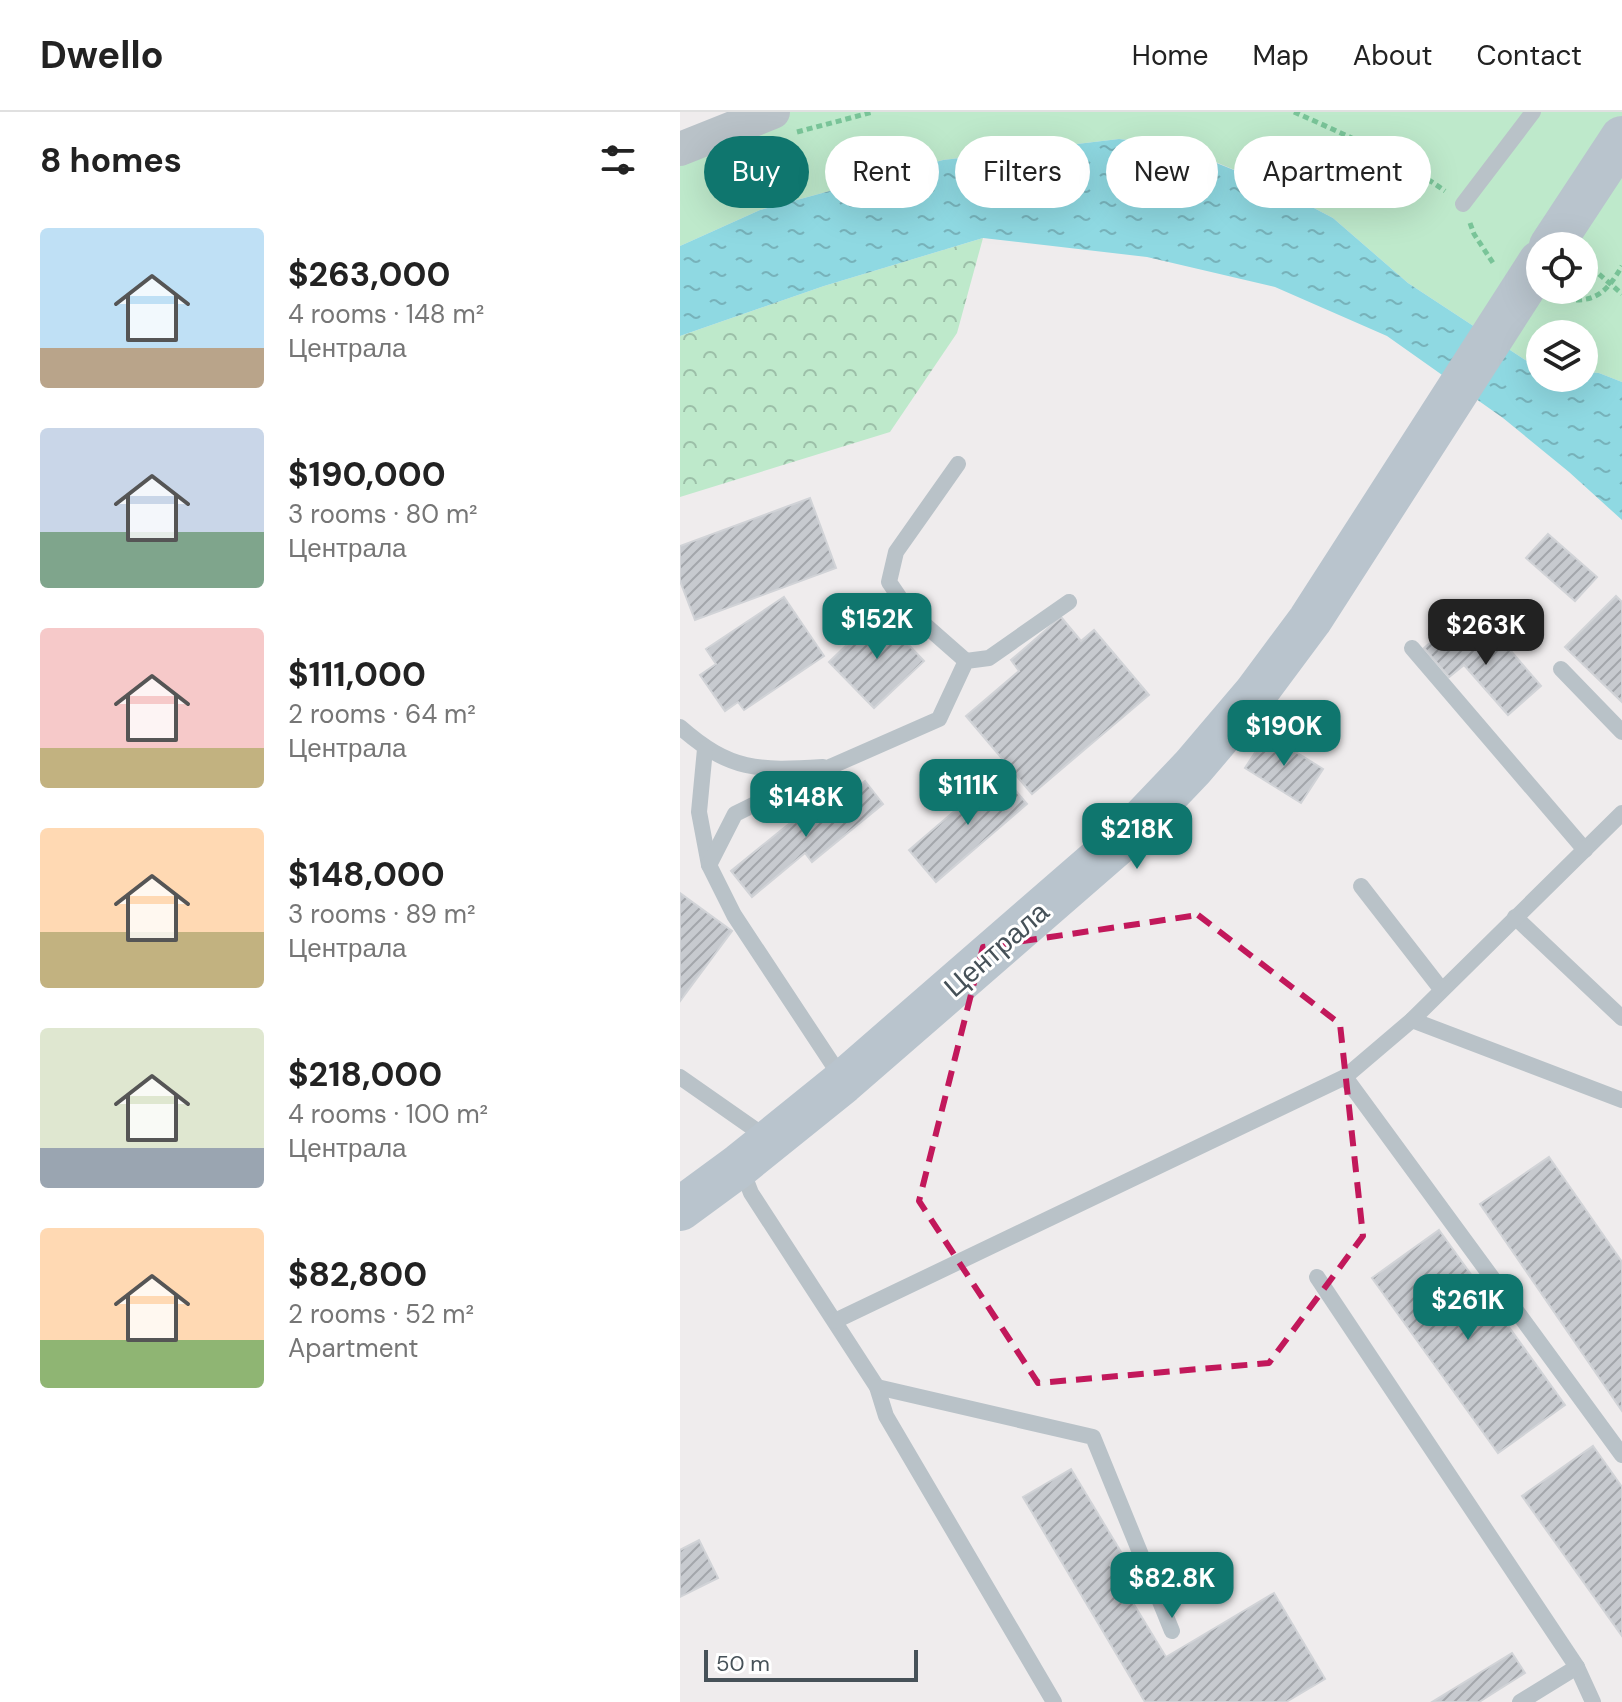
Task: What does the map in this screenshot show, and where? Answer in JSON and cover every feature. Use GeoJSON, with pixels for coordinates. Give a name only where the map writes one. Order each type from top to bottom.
{"type":"FeatureCollection","features":[{"type":"Feature","properties":{"kind":"main road","name":"Централа"},"geometry":{"type":"LineString","coordinates":[[1560,232],[1622,138]]}},
{"type":"Feature","properties":{"kind":"main road","name":"Централа"},"geometry":{"type":"LineString","coordinates":[[680,1209],[756,1153],[843,1082],[1133,830],[1193,767],[1255,694],[1310,620],[1526,284]]}},
{"type":"Feature","properties":{"kind":"street"},"geometry":{"type":"LineString","coordinates":[[680,149],[773,112]]}},
{"type":"Feature","properties":{"kind":"lane"},"geometry":{"type":"LineString","coordinates":[[1463,204],[1533,112]]}},
{"type":"Feature","properties":{"kind":"lane"},"geometry":{"type":"LineString","coordinates":[[958,464],[896,552],[889,582],[908,610],[966,661],[989,658],[1069,602]]}},
{"type":"Feature","properties":{"kind":"lane"},"geometry":{"type":"LineString","coordinates":[[1412,648],[1585,850]]}},
{"type":"Feature","properties":{"kind":"lane"},"geometry":{"type":"LineString","coordinates":[[709,865],[735,814],[832,766],[939,719],[966,661]]}},
{"type":"Feature","properties":{"kind":"lane"},"geometry":{"type":"LineString","coordinates":[[1561,669],[1622,732]]}},
{"type":"Feature","properties":{"kind":"lane"},"geometry":{"type":"LineString","coordinates":[[680,727],[705,749],[728,762],[773,770],[832,766]]}},
{"type":"Feature","properties":{"kind":"lane"},"geometry":{"type":"LineString","coordinates":[[705,749],[699,812],[709,865],[734,915],[843,1082]]}},
{"type":"Feature","properties":{"kind":"lane"},"geometry":{"type":"LineString","coordinates":[[835,1321],[1345,1077],[1412,1020],[1622,813]]}},
{"type":"Feature","properties":{"kind":"lane"},"geometry":{"type":"LineString","coordinates":[[1361,886],[1441,989]]}},
{"type":"Feature","properties":{"kind":"lane"},"geometry":{"type":"LineString","coordinates":[[1515,917],[1622,1018]]}},
{"type":"Feature","properties":{"kind":"lane"},"geometry":{"type":"LineString","coordinates":[[1412,1020],[1622,1100]]}},
{"type":"Feature","properties":{"kind":"lane"},"geometry":{"type":"LineString","coordinates":[[680,1077],[756,1153],[751,1193],[877,1387],[886,1416],[1054,1702]]}},
{"type":"Feature","properties":{"kind":"lane"},"geometry":{"type":"LineString","coordinates":[[1345,1077],[1622,1455]]}},
{"type":"Feature","properties":{"kind":"lane"},"geometry":{"type":"LineString","coordinates":[[1317,1277],[1577,1667],[1593,1702]]}},
{"type":"Feature","properties":{"kind":"lane"},"geometry":{"type":"LineString","coordinates":[[877,1387],[1093,1437],[1172,1631]]}},
{"type":"Feature","properties":{"kind":"lane"},"geometry":{"type":"LineString","coordinates":[[1520,1702],[1577,1667]]}},
{"type":"Feature","properties":{"kind":"path"},"geometry":{"type":"LineString","coordinates":[[1611,286],[1622,266]]}},
{"type":"Feature","properties":{"kind":"path"},"geometry":{"type":"LineString","coordinates":[[1598,274],[1622,294]]}},
{"type":"Feature","properties":{"kind":"highlighted area"},"geometry":{"type":"Polygon","coordinates":[[[1198,915],[1340,1024],[1363,1236],[1269,1363],[1038,1383],[919,1201],[983,947],[1198,915]]]}},
{"type":"Feature","properties":{"kind":"green space"},"geometry":{"type":"Polygon","coordinates":[[[731,112],[1622,112],[1622,382],[1598,373],[1598,320],[1526,320],[1526,360],[1408,283],[1333,218],[1314,208],[1431,208],[1431,136],[1234,136],[1234,170],[1218,163],[1218,136],[1106,136],[1106,141],[1090,142],[1090,136],[955,136],[955,159],[939,161],[939,136],[825,136],[825,192],[809,197],[809,136],[704,136],[704,208],[767,208],[680,246],[680,154],[731,112]]]}},
{"type":"Feature","properties":{"kind":"green space"},"geometry":{"type":"Polygon","coordinates":[[[983,238],[957,333],[890,432],[680,497],[680,336],[824,286],[983,238]]]}},
{"type":"Feature","properties":{"kind":"water"},"geometry":{"type":"Polygon","coordinates":[[[1106,141],[1106,208],[1218,208],[1218,164],[1234,170],[1234,208],[1314,208],[1333,218],[1408,283],[1526,360],[1526,392],[1598,392],[1598,373],[1622,382],[1622,520],[1503,418],[1387,336],[1275,287],[1147,257],[983,238],[824,286],[680,336],[680,246],[760,210],[809,208],[809,197],[825,192],[825,208],[939,208],[939,161],[955,159],[955,208],[1090,208],[1090,142],[1106,141]]]}},
{"type":"Feature","properties":{"kind":"building"},"geometry":{"type":"Polygon","coordinates":[[[810,498],[836,568],[695,620],[680,581],[680,546],[810,498]]]}},
{"type":"Feature","properties":{"kind":"building"},"geometry":{"type":"Polygon","coordinates":[[[1548,534],[1597,577],[1575,601],[1526,558],[1548,534]]]}},
{"type":"Feature","properties":{"kind":"building"},"geometry":{"type":"Polygon","coordinates":[[[1616,596],[1622,602],[1622,702],[1565,647],[1616,596]]]}},
{"type":"Feature","properties":{"kind":"building"},"geometry":{"type":"Polygon","coordinates":[[[784,597],[824,656],[744,710],[738,702],[725,711],[700,675],[716,664],[706,649],[784,597]]]}},
{"type":"Feature","properties":{"kind":"building"},"geometry":{"type":"Polygon","coordinates":[[[879,614],[924,661],[874,708],[829,662],[879,614]]]}},
{"type":"Feature","properties":{"kind":"building"},"geometry":{"type":"Polygon","coordinates":[[[1061,617],[1081,641],[1094,630],[1149,695],[1032,794],[966,716],[1019,671],[1011,660],[1061,617]]]}},
{"type":"Feature","properties":{"kind":"building"},"geometry":{"type":"Polygon","coordinates":[[[1449,626],[1469,649],[1492,629],[1541,686],[1508,715],[1464,665],[1449,677],[1424,648],[1449,626]]]}},
{"type":"Feature","properties":{"kind":"building"},"geometry":{"type":"Polygon","coordinates":[[[1267,734],[1323,769],[1301,803],[1245,768],[1267,734]]]}},
{"type":"Feature","properties":{"kind":"building"},"geometry":{"type":"Polygon","coordinates":[[[1000,772],[1027,804],[936,882],[909,850],[1000,772]]]}},
{"type":"Feature","properties":{"kind":"building"},"geometry":{"type":"Polygon","coordinates":[[[865,781],[883,804],[812,862],[805,853],[752,897],[731,871],[806,810],[816,821],[865,781]]]}},
{"type":"Feature","properties":{"kind":"building"},"geometry":{"type":"Polygon","coordinates":[[[680,893],[732,931],[680,1001],[680,893]]]}},
{"type":"Feature","properties":{"kind":"building"},"geometry":{"type":"Polygon","coordinates":[[[1549,1157],[1622,1262],[1622,1411],[1480,1204],[1549,1157]]]}},
{"type":"Feature","properties":{"kind":"building"},"geometry":{"type":"Polygon","coordinates":[[[1439,1230],[1565,1405],[1498,1453],[1372,1278],[1439,1230]]]}},
{"type":"Feature","properties":{"kind":"building"},"geometry":{"type":"Polygon","coordinates":[[[1593,1446],[1622,1487],[1622,1636],[1522,1496],[1593,1446]]]}},
{"type":"Feature","properties":{"kind":"building"},"geometry":{"type":"Polygon","coordinates":[[[1071,1469],[1124,1557],[1110,1565],[1166,1657],[1274,1593],[1325,1679],[1286,1702],[1145,1702],[1023,1497],[1071,1469]]]}},
{"type":"Feature","properties":{"kind":"building"},"geometry":{"type":"Polygon","coordinates":[[[699,1540],[718,1578],[680,1597],[680,1550],[699,1540]]]}},
{"type":"Feature","properties":{"kind":"building"},"geometry":{"type":"Polygon","coordinates":[[[1512,1653],[1525,1673],[1479,1702],[1432,1702],[1512,1653]]]}},
{"type":"Feature","properties":{"kind":"waterway"},"geometry":{"type":"LineString","coordinates":[[783,208],[784,216]]}}]}
